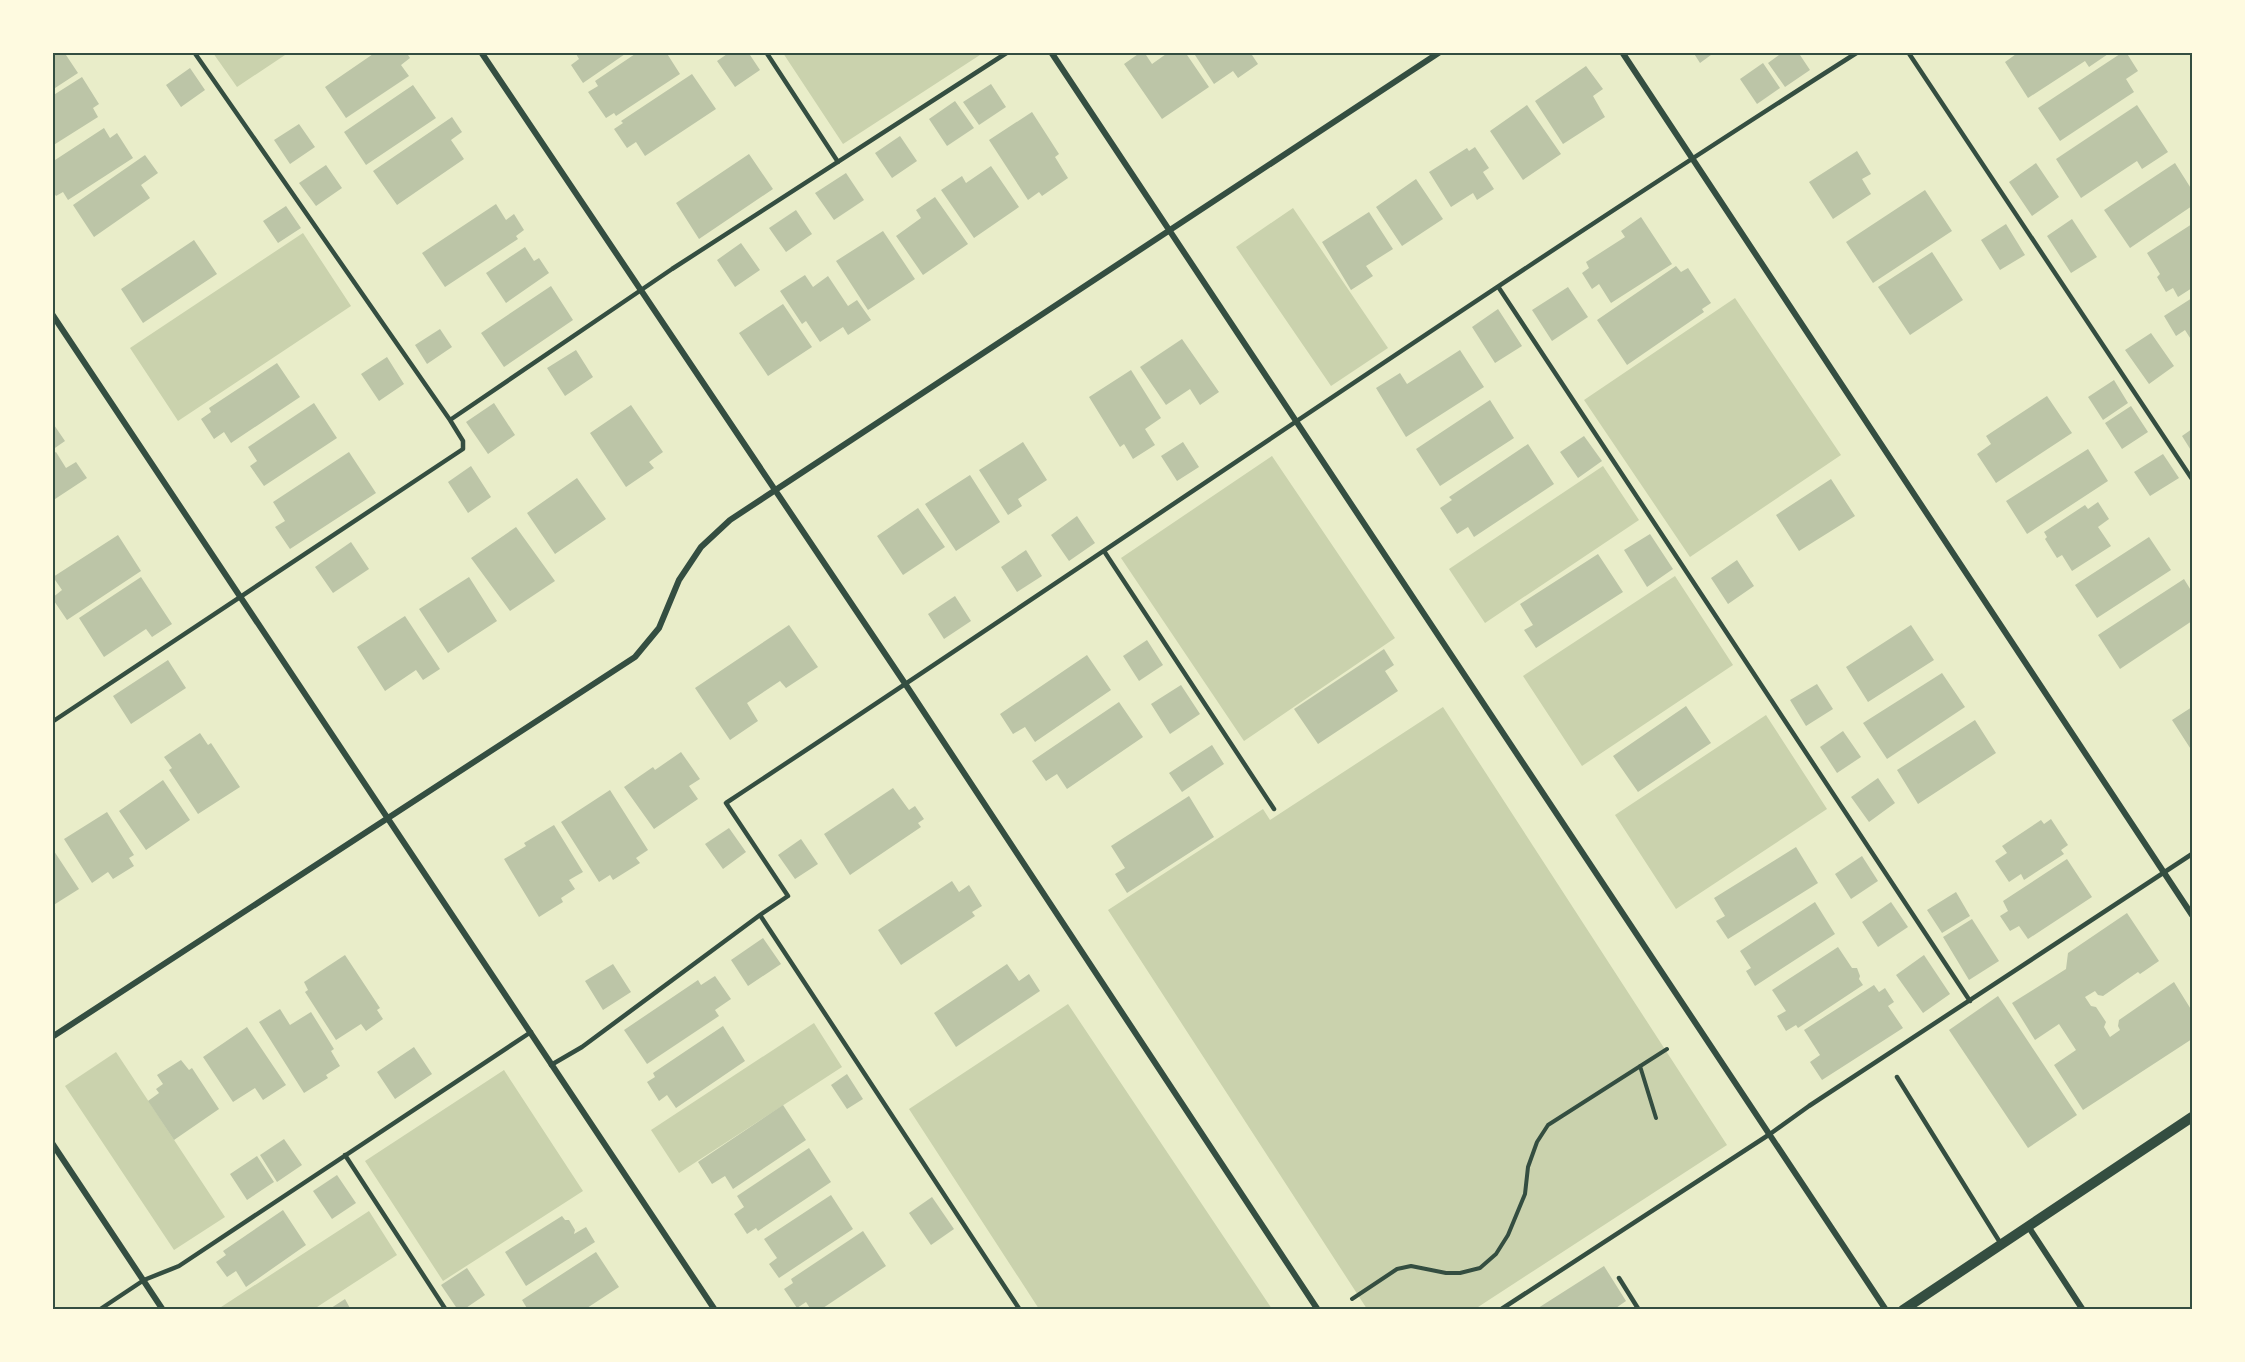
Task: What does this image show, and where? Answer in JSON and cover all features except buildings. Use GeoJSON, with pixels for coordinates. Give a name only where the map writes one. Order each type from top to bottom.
{"type":"FeatureCollection","features":[{"type":"Feature","properties":{"kind":"street"},"geometry":{"type":"LineString","coordinates":[[481,52],[906,685],[1318,1310]]}},
{"type":"Feature","properties":{"kind":"street"},"geometry":{"type":"LineString","coordinates":[[1051,52],[1886,1310]]}},
{"type":"Feature","properties":{"kind":"street"},"geometry":{"type":"LineString","coordinates":[[52,1037],[635,657],[659,628],[679,580],[701,548],[730,520],[1440,52]]}},
{"type":"Feature","properties":{"kind":"street"},"geometry":{"type":"LineString","coordinates":[[1622,52],[2193,915]]}},
{"type":"Feature","properties":{"kind":"street"},"geometry":{"type":"LineString","coordinates":[[52,314],[715,1310]]}},
{"type":"Feature","properties":{"kind":"street"},"geometry":{"type":"LineString","coordinates":[[1903,1310],[2193,1117]]}},
{"type":"Feature","properties":{"kind":"street"},"geometry":{"type":"LineString","coordinates":[[52,1143],[164,1310]]}},
{"type":"Feature","properties":{"kind":"street"},"geometry":{"type":"LineString","coordinates":[[2028,1226],[2084,1310]]}},
{"type":"Feature","properties":{"kind":"lane"},"geometry":{"type":"LineString","coordinates":[[52,722],[463,449],[463,441],[450,420],[194,52]]}},
{"type":"Feature","properties":{"kind":"lane"},"geometry":{"type":"LineString","coordinates":[[766,52],[838,162]]}},
{"type":"Feature","properties":{"kind":"lane"},"geometry":{"type":"LineString","coordinates":[[450,420],[642,290],[1008,52]]}},
{"type":"Feature","properties":{"kind":"lane"},"geometry":{"type":"LineString","coordinates":[[551,1065],[582,1047],[788,896],[726,803],[906,685],[1297,420],[1693,158],[1858,52]]}},
{"type":"Feature","properties":{"kind":"lane"},"geometry":{"type":"LineString","coordinates":[[1908,52],[2193,479]]}},
{"type":"Feature","properties":{"kind":"lane"},"geometry":{"type":"LineString","coordinates":[[1499,288],[1970,1001]]}},
{"type":"Feature","properties":{"kind":"lane"},"geometry":{"type":"LineString","coordinates":[[1104,551],[1274,809]]}},
{"type":"Feature","properties":{"kind":"lane"},"geometry":{"type":"LineString","coordinates":[[1500,1310],[2193,854]]}},
{"type":"Feature","properties":{"kind":"lane"},"geometry":{"type":"LineString","coordinates":[[760,915],[1020,1310]]}},
{"type":"Feature","properties":{"kind":"lane"},"geometry":{"type":"LineString","coordinates":[[99,1310],[144,1280],[179,1266],[531,1032]]}},
{"type":"Feature","properties":{"kind":"lane"},"geometry":{"type":"LineString","coordinates":[[1897,1077],[2001,1244]]}},
{"type":"Feature","properties":{"kind":"lane"},"geometry":{"type":"LineString","coordinates":[[345,1155],[446,1310]]}},
{"type":"Feature","properties":{"kind":"lane"},"geometry":{"type":"LineString","coordinates":[[1618,1278],[1639,1310]]}},
{"type":"Feature","properties":{"kind":"path"},"geometry":{"type":"LineString","coordinates":[[1352,1299],[1397,1269],[1411,1266],[1446,1273],[1460,1273],[1480,1268],[1496,1254],[1508,1235],[1525,1194],[1528,1167],[1537,1142],[1548,1125],[1667,1049]]}},
{"type":"Feature","properties":{"kind":"path"},"geometry":{"type":"LineString","coordinates":[[1640,1066],[1656,1118]]}},
{"type":"Feature","properties":{"kind":"green space"},"geometry":{"type":"Polygon","coordinates":[[[213,53],[288,53],[237,87],[213,53]]]}},
{"type":"Feature","properties":{"kind":"green space"},"geometry":{"type":"Polygon","coordinates":[[[783,53],[983,53],[843,144],[783,53]]]}},
{"type":"Feature","properties":{"kind":"green space"},"geometry":{"type":"Polygon","coordinates":[[[1293,208],[1388,348],[1331,386],[1236,247],[1293,208]]]}},
{"type":"Feature","properties":{"kind":"green space"},"geometry":{"type":"Polygon","coordinates":[[[303,233],[351,306],[178,421],[130,348],[303,233]]]}},
{"type":"Feature","properties":{"kind":"green space"},"geometry":{"type":"Polygon","coordinates":[[[1735,298],[1841,455],[1690,557],[1584,400],[1735,298]]]}},
{"type":"Feature","properties":{"kind":"green space"},"geometry":{"type":"Polygon","coordinates":[[[1272,456],[1395,638],[1244,741],[1121,558],[1272,456]]]}},
{"type":"Feature","properties":{"kind":"green space"},"geometry":{"type":"Polygon","coordinates":[[[1603,466],[1639,520],[1485,623],[1449,569],[1603,466]]]}},
{"type":"Feature","properties":{"kind":"green space"},"geometry":{"type":"Polygon","coordinates":[[[1675,576],[1733,665],[1582,766],[1523,676],[1675,576]]]}},
{"type":"Feature","properties":{"kind":"green space"},"geometry":{"type":"Polygon","coordinates":[[[1443,707],[1727,1145],[1475,1309],[1367,1309],[1108,910],[1263,809],[1270,820],[1443,707]]]}},
{"type":"Feature","properties":{"kind":"green space"},"geometry":{"type":"Polygon","coordinates":[[[1766,715],[1827,809],[1676,909],[1615,815],[1766,715]]]}},
{"type":"Feature","properties":{"kind":"green space"},"geometry":{"type":"Polygon","coordinates":[[[1068,1004],[1272,1309],[1039,1309],[909,1109],[1068,1004]]]}},
{"type":"Feature","properties":{"kind":"green space"},"geometry":{"type":"Polygon","coordinates":[[[814,1023],[842,1067],[679,1173],[651,1130],[814,1023]]]}},
{"type":"Feature","properties":{"kind":"green space"},"geometry":{"type":"Polygon","coordinates":[[[116,1052],[225,1217],[174,1250],[65,1086],[116,1052]]]}},
{"type":"Feature","properties":{"kind":"green space"},"geometry":{"type":"Polygon","coordinates":[[[504,1070],[583,1191],[443,1281],[365,1161],[504,1070]]]}},
{"type":"Feature","properties":{"kind":"green space"},"geometry":{"type":"Polygon","coordinates":[[[369,1211],[397,1255],[314,1309],[218,1309],[369,1211]]]}}]}
